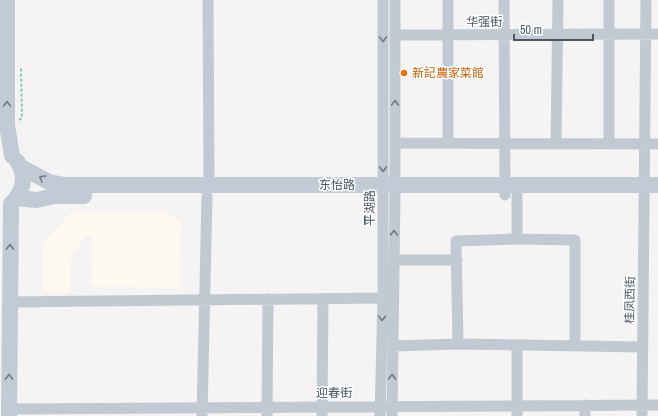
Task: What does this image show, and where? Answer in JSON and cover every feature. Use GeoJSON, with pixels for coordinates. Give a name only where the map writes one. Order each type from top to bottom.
{"type":"FeatureCollection","features":[{"type":"Feature","properties":{"kind":"street"},"geometry":{"type":"LineString","coordinates":[[7,0],[7,125],[11,158],[24,180],[21,192],[9,204],[9,413]]}},
{"type":"Feature","properties":{"kind":"street"},"geometry":{"type":"LineString","coordinates":[[202,411],[208,190],[208,0]]}},
{"type":"Feature","properties":{"kind":"street","name":"平湖路"},"geometry":{"type":"LineString","coordinates":[[383,0],[389,190],[394,260],[392,412]]}},
{"type":"Feature","properties":{"kind":"street","name":"平湖路"},"geometry":{"type":"LineString","coordinates":[[380,411],[383,298],[389,190],[395,143],[395,0]]}},
{"type":"Feature","properties":{"kind":"street"},"geometry":{"type":"LineString","coordinates":[[448,0],[448,143]]}},
{"type":"Feature","properties":{"kind":"street"},"geometry":{"type":"LineString","coordinates":[[504,0],[504,143],[509,192],[517,239]]}},
{"type":"Feature","properties":{"kind":"street"},"geometry":{"type":"LineString","coordinates":[[556,144],[558,0]]}},
{"type":"Feature","properties":{"kind":"street"},"geometry":{"type":"LineString","coordinates":[[609,0],[609,144]]}},
{"type":"Feature","properties":{"kind":"street","name":"桂凤西街"},"geometry":{"type":"LineString","coordinates":[[642,411],[642,347],[651,190],[645,144],[646,0]]}},
{"type":"Feature","properties":{"kind":"street","name":"华强街"},"geometry":{"type":"LineString","coordinates":[[395,35],[658,34]]}},
{"type":"Feature","properties":{"kind":"street"},"geometry":{"type":"LineString","coordinates":[[395,143],[658,144]]}},
{"type":"Feature","properties":{"kind":"street","name":"东怡路"},"geometry":{"type":"LineString","coordinates":[[11,158],[49,182],[65,185],[208,190],[389,190],[509,192],[651,190]]}},
{"type":"Feature","properties":{"kind":"street","name":"东怡路"},"geometry":{"type":"LineString","coordinates":[[9,204],[55,196],[208,190]]}},
{"type":"Feature","properties":{"kind":"street"},"geometry":{"type":"LineString","coordinates":[[458,344],[456,241],[517,239],[575,240],[575,345]]}},
{"type":"Feature","properties":{"kind":"street"},"geometry":{"type":"LineString","coordinates":[[394,260],[456,260]]}},
{"type":"Feature","properties":{"kind":"street"},"geometry":{"type":"LineString","coordinates":[[10,302],[383,298]]}},
{"type":"Feature","properties":{"kind":"street"},"geometry":{"type":"LineString","coordinates":[[267,411],[268,299]]}},
{"type":"Feature","properties":{"kind":"street"},"geometry":{"type":"LineString","coordinates":[[322,411],[323,299]]}},
{"type":"Feature","properties":{"kind":"street"},"geometry":{"type":"LineString","coordinates":[[393,346],[458,344],[642,347]]}},
{"type":"Feature","properties":{"kind":"street"},"geometry":{"type":"LineString","coordinates":[[517,345],[517,411]]}},
{"type":"Feature","properties":{"kind":"street","name":"迎春街"},"geometry":{"type":"LineString","coordinates":[[9,413],[202,411],[642,411],[658,405]]}},
{"type":"Feature","properties":{"kind":"shaded area"},"geometry":{"type":"Polygon","coordinates":[[[71,212],[168,212],[181,222],[180,288],[91,286],[92,237],[86,236],[71,257],[70,292],[43,291],[43,243],[71,212]]]}},
{"type":"Feature","properties":{"kind":"place","name":"新記農家菜館"},"geometry":{"type":"Point","coordinates":[404,73]}}]}
